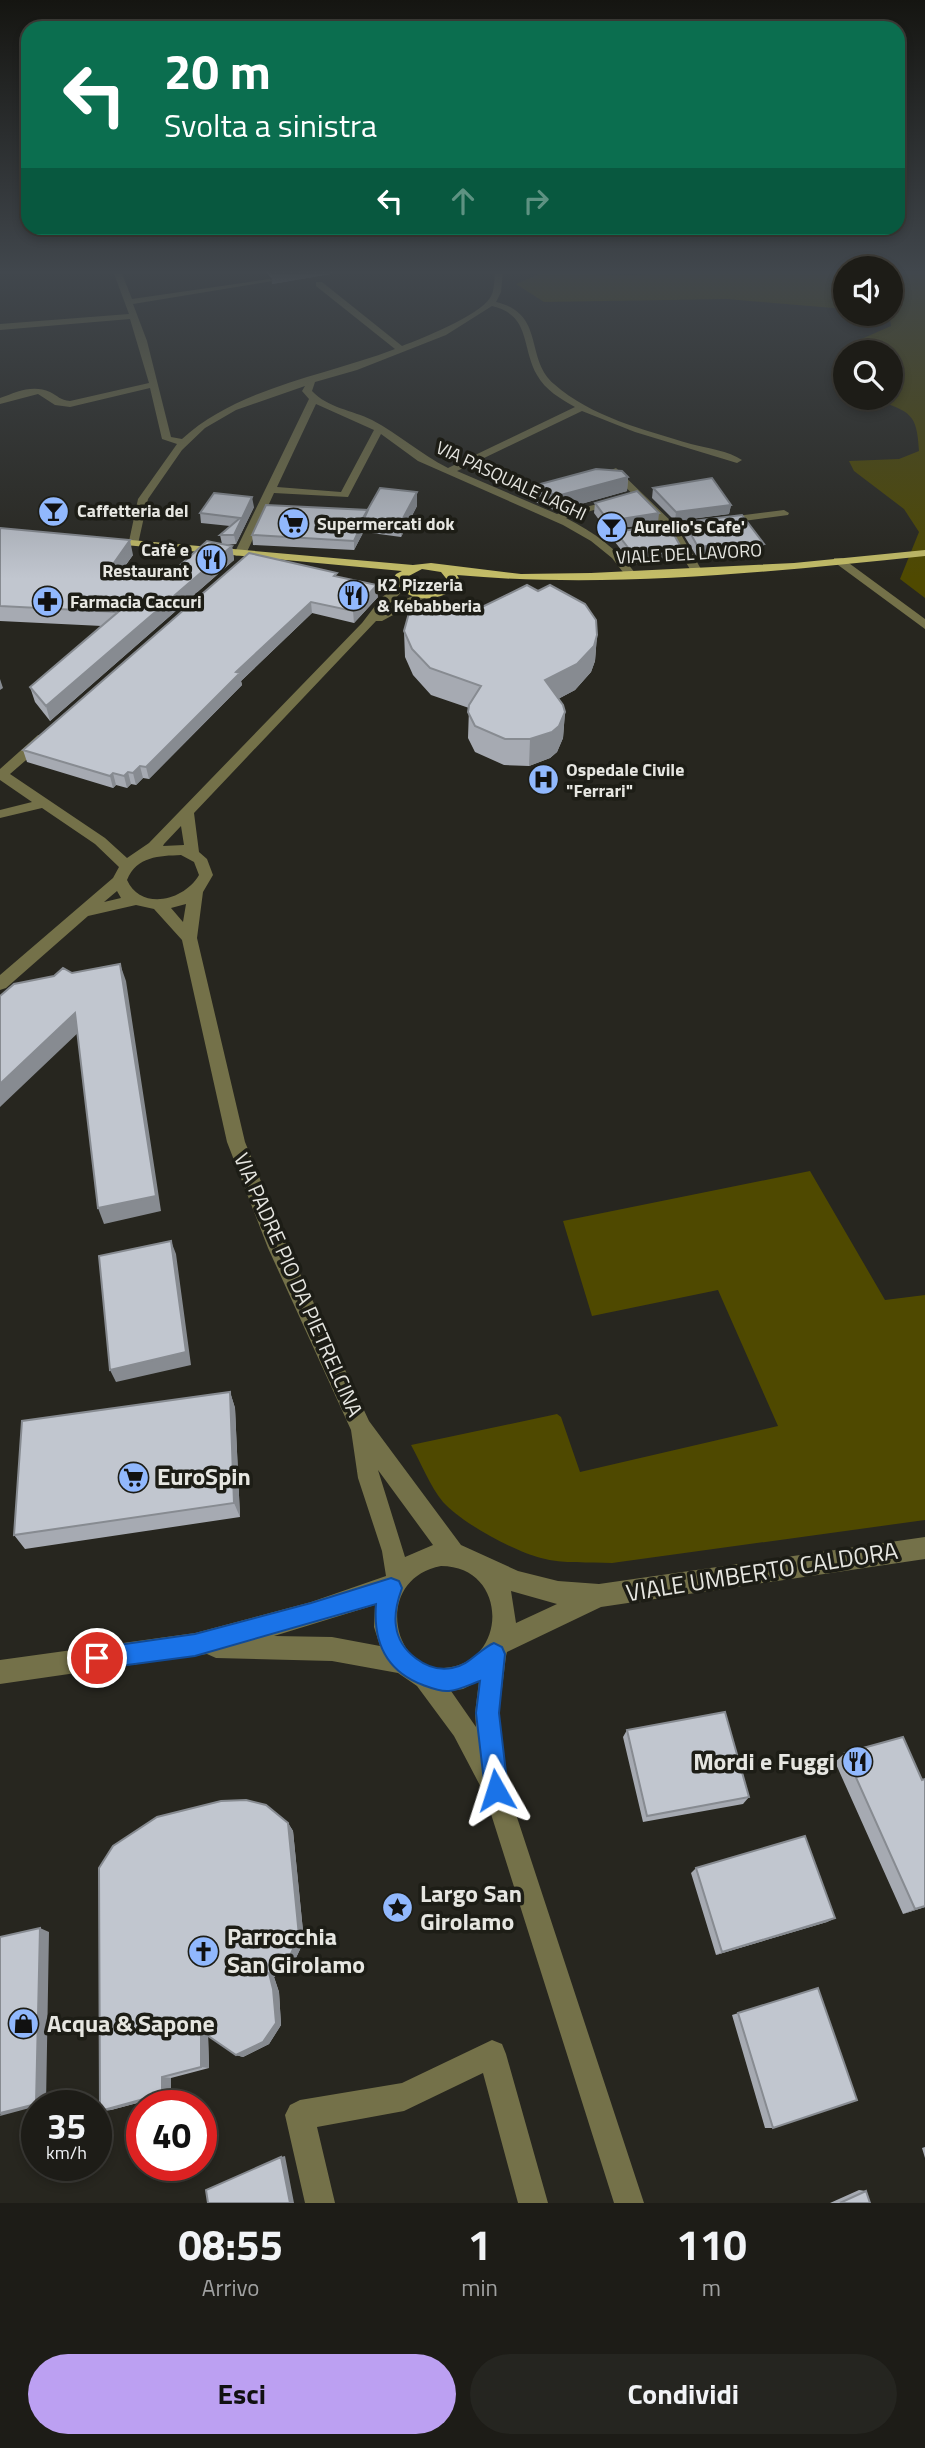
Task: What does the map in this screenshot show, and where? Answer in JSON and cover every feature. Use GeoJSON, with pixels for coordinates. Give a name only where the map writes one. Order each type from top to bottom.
{"type":"FeatureCollection","features":[{"type":"Feature","properties":{"kind":"main road"},"geometry":{"type":"LineString","coordinates":[[92,540],[244,558],[412,568]]}},
{"type":"Feature","properties":{"kind":"main road","name":"VIALE DEL LAVORO"},"geometry":{"type":"LineString","coordinates":[[424,595],[441,593],[452,586],[521,577],[794,566],[925,553]]}},
{"type":"Feature","properties":{"kind":"main road"},"geometry":{"type":"LineString","coordinates":[[349,563],[424,595]]}},
{"type":"Feature","properties":{"kind":"main road","name":"VIALE DEL LAVORO"},"geometry":{"type":"LineString","coordinates":[[412,568],[429,566],[521,577]]}},
{"type":"Feature","properties":{"kind":"main road"},"geometry":{"type":"LineString","coordinates":[[400,584],[400,576],[412,568]]}},
{"type":"Feature","properties":{"kind":"main road"},"geometry":{"type":"LineString","coordinates":[[445,569],[454,577],[452,586]]}},
{"type":"Feature","properties":{"kind":"street"},"geometry":{"type":"LineString","coordinates":[[151,374],[167,439],[184,442]]}},
{"type":"Feature","properties":{"kind":"street"},"geometry":{"type":"LineString","coordinates":[[132,544],[143,499],[184,442],[202,426],[233,408],[267,394],[332,374]]}},
{"type":"Feature","properties":{"kind":"street"},"geometry":{"type":"LineString","coordinates":[[541,374],[547,384],[582,407],[626,425],[737,460]]}},
{"type":"Feature","properties":{"kind":"street"},"geometry":{"type":"LineString","coordinates":[[244,558],[314,400],[307,391],[311,381]]}},
{"type":"Feature","properties":{"kind":"street"},"geometry":{"type":"LineString","coordinates":[[0,401],[41,390],[49,392],[58,403],[70,404],[154,384]]}},
{"type":"Feature","properties":{"kind":"street","name":"VIA PASQUALE LAGHI"},"geometry":{"type":"LineString","coordinates":[[314,400],[379,429],[422,459],[602,540],[615,552],[630,574]]}},
{"type":"Feature","properties":{"kind":"street"},"geometry":{"type":"LineString","coordinates":[[449,471],[582,407]]}},
{"type":"Feature","properties":{"kind":"street"},"geometry":{"type":"LineString","coordinates":[[272,490],[344,495],[379,429]]}},
{"type":"Feature","properties":{"kind":"street"},"geometry":{"type":"LineString","coordinates":[[604,474],[616,471],[646,493],[672,528],[695,569]]}},
{"type":"Feature","properties":{"kind":"street"},"geometry":{"type":"LineString","coordinates":[[554,518],[646,493]]}},
{"type":"Feature","properties":{"kind":"street"},"geometry":{"type":"LineString","coordinates":[[516,499],[528,496]]}},
{"type":"Feature","properties":{"kind":"street"},"geometry":{"type":"LineString","coordinates":[[709,523],[784,513]]}},
{"type":"Feature","properties":{"kind":"street"},"geometry":{"type":"LineString","coordinates":[[659,530],[684,527]]}},
{"type":"Feature","properties":{"kind":"street"},"geometry":{"type":"LineString","coordinates":[[838,560],[925,625]]}},
{"type":"Feature","properties":{"kind":"street"},"geometry":{"type":"LineString","coordinates":[[0,985],[149,852],[187,814],[366,626],[400,584]]}},
{"type":"Feature","properties":{"kind":"street"},"geometry":{"type":"LineString","coordinates":[[366,626],[400,604],[424,595]]}},
{"type":"Feature","properties":{"kind":"street"},"geometry":{"type":"LineString","coordinates":[[53,729],[0,774],[41,804],[100,841],[149,852],[173,849],[192,853],[205,866],[206,875],[195,892],[189,938]]}},
{"type":"Feature","properties":{"kind":"street"},"geometry":{"type":"LineString","coordinates":[[0,814],[41,804]]}},
{"type":"Feature","properties":{"kind":"street"},"geometry":{"type":"LineString","coordinates":[[187,814],[192,853]]}},
{"type":"Feature","properties":{"kind":"street"},"geometry":{"type":"LineString","coordinates":[[100,841],[123,873],[126,894],[134,900]]}},
{"type":"Feature","properties":{"kind":"street"},"geometry":{"type":"LineString","coordinates":[[80,912],[134,900],[159,905],[172,903],[195,892]]}},
{"type":"Feature","properties":{"kind":"street"},"geometry":{"type":"LineString","coordinates":[[159,905],[189,938]]}},
{"type":"Feature","properties":{"kind":"street","name":"VIA PADRE PIO DA PIETRELCINA"},"geometry":{"type":"LineString","coordinates":[[189,938],[236,1142],[278,1248],[360,1427],[454,1555]]}},
{"type":"Feature","properties":{"kind":"street","name":"VIA PADRE PIO DA PIETRELCINA"},"geometry":{"type":"LineString","coordinates":[[360,1427],[369,1478],[393,1551],[395,1583]]}},
{"type":"Feature","properties":{"kind":"street","name":"VIALE UMBERTO CALDORA"},"geometry":{"type":"LineString","coordinates":[[487,1570],[555,1592],[599,1596],[925,1548]]}},
{"type":"Feature","properties":{"kind":"street"},"geometry":{"type":"LineString","coordinates":[[402,1662],[388,1639],[385,1626],[387,1600],[395,1583],[407,1568],[429,1556],[454,1555],[477,1563],[487,1570],[501,1591],[506,1617],[497,1648],[487,1713],[496,1790]]}},
{"type":"Feature","properties":{"kind":"street"},"geometry":{"type":"LineString","coordinates":[[0,1672],[195,1645],[311,1614],[395,1583]]}},
{"type":"Feature","properties":{"kind":"street","name":"VIALE UMBERTO CALDORA"},"geometry":{"type":"LineString","coordinates":[[497,1648],[599,1596]]}},
{"type":"Feature","properties":{"kind":"street"},"geometry":{"type":"LineString","coordinates":[[195,1645],[332,1650],[402,1662],[424,1676],[463,1727],[496,1790],[629,2203]]}},
{"type":"Feature","properties":{"kind":"street"},"geometry":{"type":"LineString","coordinates":[[424,1676],[450,1680],[462,1677],[475,1672],[497,1648]]}},
{"type":"Feature","properties":{"kind":"street"},"geometry":{"type":"LineString","coordinates":[[320,2203],[300,2115],[404,2097],[492,2054],[533,2203]]}},
{"type":"Feature","properties":{"kind":"shaded area"},"geometry":{"type":"Polygon","coordinates":[[[903,374],[925,374],[925,598],[900,579],[919,532],[904,509],[854,471],[849,461],[899,459],[919,451],[916,428],[902,410],[903,374]]]}},
{"type":"Feature","properties":{"kind":"shaded area"},"geometry":{"type":"Polygon","coordinates":[[[810,1171],[885,1300],[925,1295],[925,1520],[612,1563],[577,1562],[549,1560],[517,1549],[475,1527],[443,1502],[411,1445],[557,1414],[561,1417],[580,1472],[778,1426],[718,1290],[592,1316],[563,1221],[810,1171]]]}},
{"type":"Feature","properties":{"kind":"building"},"geometry":{"type":"Polygon","coordinates":[[[596,469],[622,471],[628,477],[557,496],[533,486],[596,469]]]}},
{"type":"Feature","properties":{"kind":"building"},"geometry":{"type":"Polygon","coordinates":[[[712,478],[731,505],[676,512],[653,488],[712,478]]]}},
{"type":"Feature","properties":{"kind":"building"},"geometry":{"type":"Polygon","coordinates":[[[380,488],[417,492],[401,522],[363,518],[380,488]]]}},
{"type":"Feature","properties":{"kind":"building"},"geometry":{"type":"Polygon","coordinates":[[[637,491],[659,513],[609,522],[595,503],[637,491]]]}},
{"type":"Feature","properties":{"kind":"building"},"geometry":{"type":"Polygon","coordinates":[[[214,493],[252,497],[234,535],[220,535],[240,518],[200,513],[214,493]]]}},
{"type":"Feature","properties":{"kind":"building"},"geometry":{"type":"Polygon","coordinates":[[[266,505],[368,510],[354,541],[252,535],[266,505]]]}},
{"type":"Feature","properties":{"kind":"building"},"geometry":{"type":"Polygon","coordinates":[[[742,515],[764,544],[698,547],[684,522],[742,515]]]}},
{"type":"Feature","properties":{"kind":"building"},"geometry":{"type":"Polygon","coordinates":[[[668,524],[682,549],[633,554],[616,532],[668,524]]]}},
{"type":"Feature","properties":{"kind":"building"},"geometry":{"type":"Polygon","coordinates":[[[0,528],[130,540],[111,567],[167,577],[207,541],[232,546],[46,706],[30,687],[118,612],[0,606],[0,528]]]}},
{"type":"Feature","properties":{"kind":"building"},"geometry":{"type":"Polygon","coordinates":[[[249,553],[377,585],[353,611],[311,602],[236,672],[240,673],[146,767],[140,766],[133,773],[128,772],[124,776],[113,773],[110,776],[23,750],[249,553]]]}},
{"type":"Feature","properties":{"kind":"building"},"geometry":{"type":"Polygon","coordinates":[[[527,585],[538,591],[550,585],[585,604],[596,620],[597,635],[594,646],[577,664],[545,680],[563,705],[565,712],[559,726],[552,732],[530,739],[505,739],[475,726],[468,712],[469,705],[481,686],[430,668],[412,649],[404,631],[412,602],[476,610],[527,585]]]}},
{"type":"Feature","properties":{"kind":"building"},"geometry":{"type":"Polygon","coordinates":[[[120,964],[156,1196],[98,1208],[75,1013],[0,1084],[0,996],[14,984],[54,976],[63,968],[72,973],[120,964]]]}},
{"type":"Feature","properties":{"kind":"building"},"geometry":{"type":"Polygon","coordinates":[[[171,1241],[186,1352],[110,1370],[99,1256],[171,1241]]]}},
{"type":"Feature","properties":{"kind":"building","name":"EuroSpin"},"geometry":{"type":"Polygon","coordinates":[[[230,1392],[234,1503],[14,1535],[22,1421],[230,1392]]]}},
{"type":"Feature","properties":{"kind":"building"},"geometry":{"type":"Polygon","coordinates":[[[725,1712],[749,1797],[647,1816],[627,1730],[725,1712]]]}},
{"type":"Feature","properties":{"kind":"building"},"geometry":{"type":"Polygon","coordinates":[[[903,1737],[922,1780],[925,1779],[925,1906],[915,1909],[845,1753],[903,1737]]]}},
{"type":"Feature","properties":{"kind":"building","name":"Parrocchia San Girolamo"},"geometry":{"type":"Polygon","coordinates":[[[246,1800],[266,1805],[288,1823],[299,1936],[289,1958],[269,1973],[276,2023],[263,2042],[236,2055],[201,2031],[201,2067],[162,2077],[162,2090],[126,2090],[126,2104],[112,2108],[112,2090],[100,2090],[99,1868],[113,1846],[157,1817],[221,1801],[246,1800]]]}},
{"type":"Feature","properties":{"kind":"building"},"geometry":{"type":"Polygon","coordinates":[[[805,1836],[835,1918],[722,1952],[696,1868],[805,1836]]]}},
{"type":"Feature","properties":{"kind":"building","name":"Acqua & Sapone"},"geometry":{"type":"Polygon","coordinates":[[[40,1928],[36,2090],[21,2090],[21,2108],[0,2113],[0,1937],[40,1928]]]}},
{"type":"Feature","properties":{"kind":"building"},"geometry":{"type":"Polygon","coordinates":[[[818,1988],[857,2100],[773,2128],[738,2013],[818,1988]]]}},
{"type":"Feature","properties":{"kind":"building"},"geometry":{"type":"Polygon","coordinates":[[[281,2157],[290,2203],[208,2203],[206,2190],[281,2157]]]}},
{"type":"Feature","properties":{"kind":"building"},"geometry":{"type":"Polygon","coordinates":[[[866,2191],[870,2203],[840,2203],[866,2191]]]}},
{"type":"Feature","properties":{"kind":"place","name":"Caffetteria del"},"geometry":{"type":"Point","coordinates":[54,511]}},
{"type":"Feature","properties":{"kind":"place","name":"Supermercati dok"},"geometry":{"type":"Point","coordinates":[294,524]}},
{"type":"Feature","properties":{"kind":"place","name":"Aurelio's Cafe'"},"geometry":{"type":"Point","coordinates":[611,527]}},
{"type":"Feature","properties":{"kind":"place","name":"Cafè e Restaurant"},"geometry":{"type":"Point","coordinates":[212,560]}},
{"type":"Feature","properties":{"kind":"place","name":"K2 Pizzeria & Kebabberia"},"geometry":{"type":"Point","coordinates":[354,595]}},
{"type":"Feature","properties":{"kind":"place","name":"Farmacia Caccuri"},"geometry":{"type":"Point","coordinates":[47,602]}},
{"type":"Feature","properties":{"kind":"place","name":"Ospedale Civile \"Ferrari\""},"geometry":{"type":"Point","coordinates":[543,780]}},
{"type":"Feature","properties":{"kind":"place","name":"EuroSpin"},"geometry":{"type":"Point","coordinates":[134,1477]}},
{"type":"Feature","properties":{"kind":"place","name":"Mordi e Fuggi"},"geometry":{"type":"Point","coordinates":[858,1762]}},
{"type":"Feature","properties":{"kind":"place","name":"Largo San Girolamo"},"geometry":{"type":"Point","coordinates":[397,1908]}},
{"type":"Feature","properties":{"kind":"place","name":"Parrocchia San Girolamo"},"geometry":{"type":"Point","coordinates":[204,1951]}},
{"type":"Feature","properties":{"kind":"place","name":"Acqua & Sapone"},"geometry":{"type":"Point","coordinates":[24,2024]}},
{"type":"Feature","properties":{"kind":"route"},"geometry":{"type":"LineString","coordinates":[[97,1658],[195,1645],[311,1614],[391,1588],[385,1613],[388,1639],[402,1662],[412,1670],[424,1676],[450,1680],[475,1672],[494,1654],[487,1713],[496,1790]]}}]}
